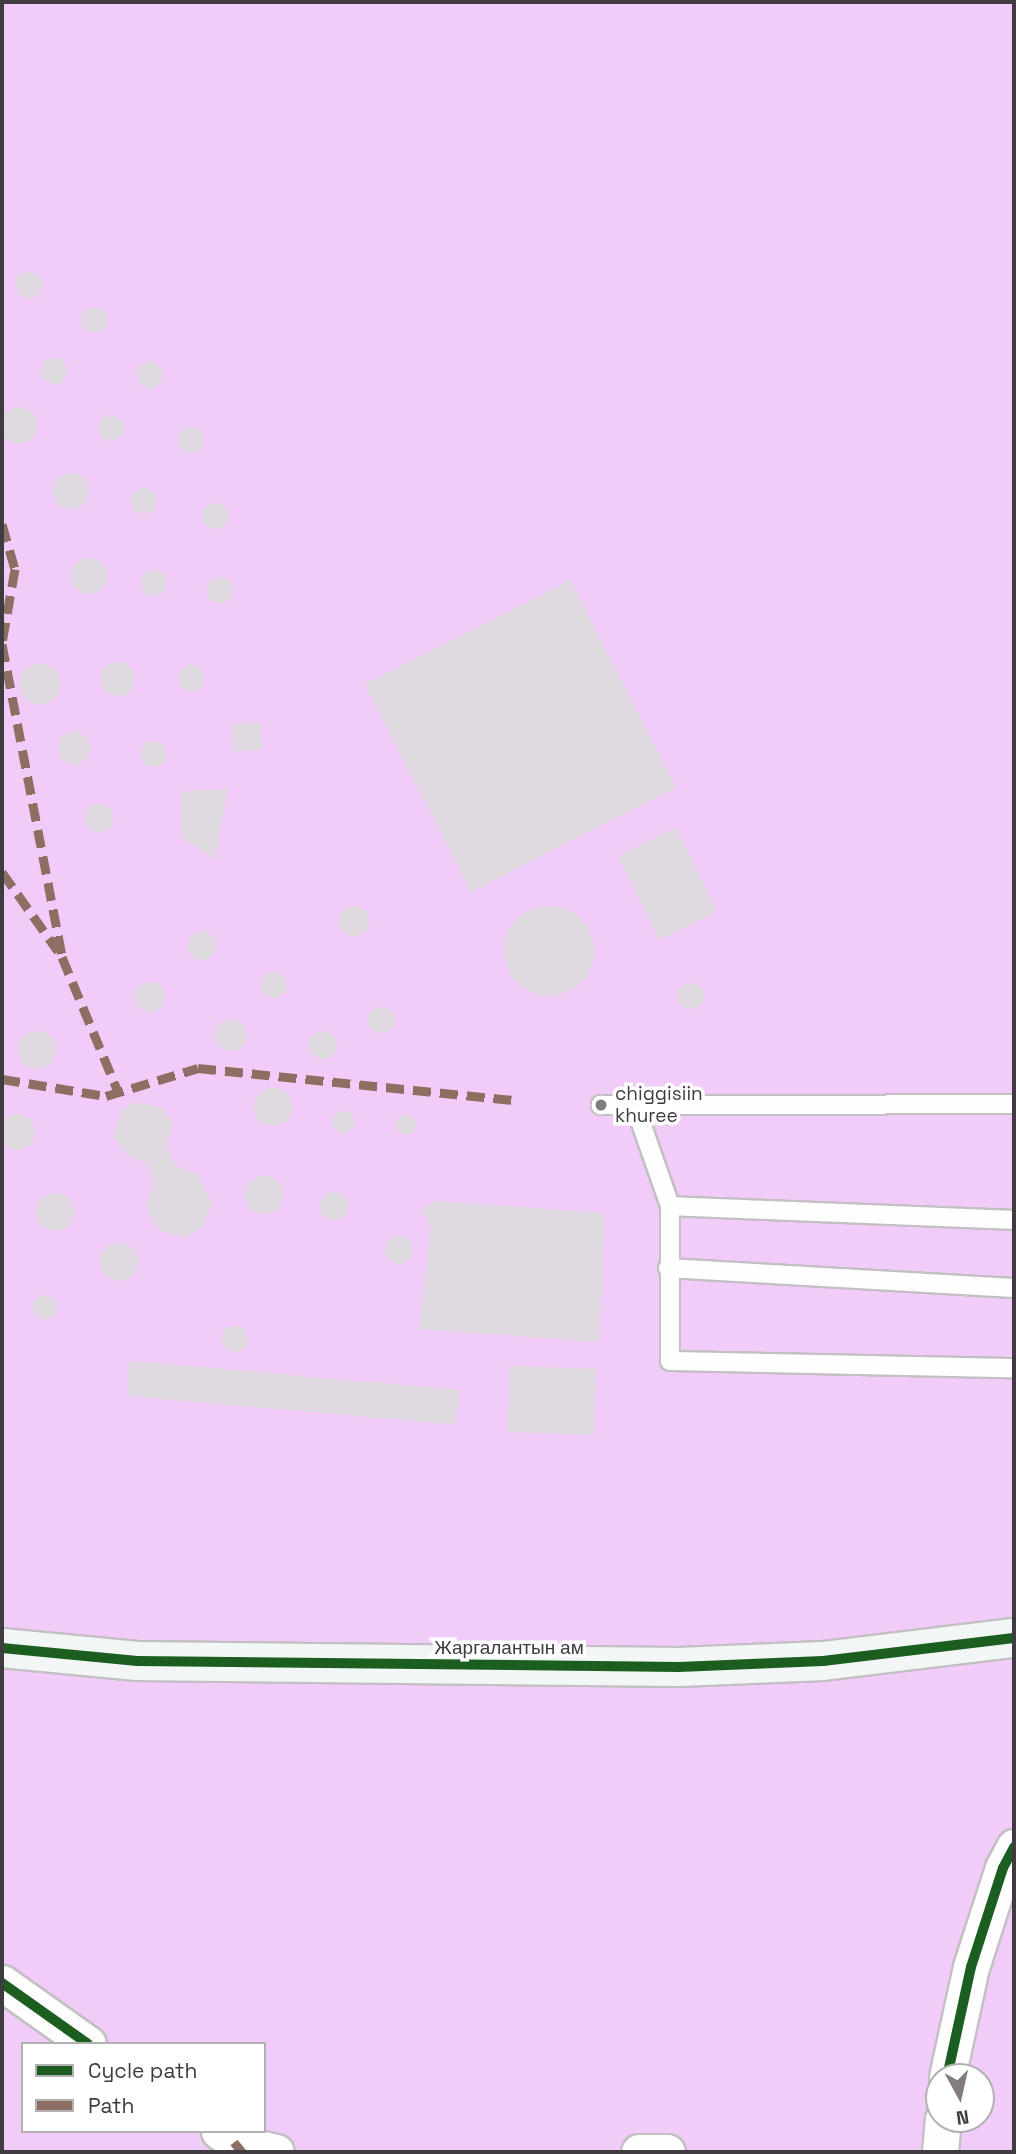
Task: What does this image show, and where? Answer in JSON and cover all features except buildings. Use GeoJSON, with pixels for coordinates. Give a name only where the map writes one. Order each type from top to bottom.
{"type":"FeatureCollection","features":[{"type":"Feature","properties":{"kind":"street","name":"Жаргалантын ам"},"geometry":{"type":"LineString","coordinates":[[2,1648],[137,1661],[679,1667],[822,1661],[1014,1638]]}},
{"type":"Feature","properties":{"kind":"street"},"geometry":{"type":"LineString","coordinates":[[950,2063],[971,1967],[1003,1868],[1014,1847]]}},
{"type":"Feature","properties":{"kind":"street"},"geometry":{"type":"LineString","coordinates":[[2,1983],[85,2042]]}},
{"type":"Feature","properties":{"kind":"street"},"geometry":{"type":"LineString","coordinates":[[222,2133],[234,2142],[276,2152]]}},
{"type":"Feature","properties":{"kind":"street"},"geometry":{"type":"LineString","coordinates":[[940,2152],[942,2133]]}},
{"type":"Feature","properties":{"kind":"street"},"geometry":{"type":"LineString","coordinates":[[639,2152],[667,2152]]}},
{"type":"Feature","properties":{"kind":"lane"},"geometry":{"type":"LineString","coordinates":[[601,1105],[1014,1104]]}},
{"type":"Feature","properties":{"kind":"lane"},"geometry":{"type":"LineString","coordinates":[[635,1106],[670,1206],[670,1361],[1014,1368]]}},
{"type":"Feature","properties":{"kind":"lane"},"geometry":{"type":"LineString","coordinates":[[670,1206],[1014,1220]]}},
{"type":"Feature","properties":{"kind":"lane"},"geometry":{"type":"LineString","coordinates":[[668,1268],[1014,1288]]}},
{"type":"Feature","properties":{"kind":"shaded area"},"geometry":{"type":"Polygon","coordinates":[[[2,2],[1014,2],[1014,2152],[2,2152],[2,2]]]}},
{"type":"Feature","properties":{"kind":"marked path"},"geometry":{"type":"LineString","coordinates":[[2,524],[15,569],[2,643]]}},
{"type":"Feature","properties":{"kind":"marked path"},"geometry":{"type":"LineString","coordinates":[[2,644],[62,957],[119,1094]]}},
{"type":"Feature","properties":{"kind":"marked path"},"geometry":{"type":"LineString","coordinates":[[2,872],[58,951]]}},
{"type":"Feature","properties":{"kind":"marked path"},"geometry":{"type":"LineString","coordinates":[[2,1079],[106,1096],[198,1068],[511,1100]]}},
{"type":"Feature","properties":{"kind":"marked path"},"geometry":{"type":"LineString","coordinates":[[234,2142],[242,2152]]}},
{"type":"Feature","properties":{"kind":"cycle path"},"geometry":{"type":"LineString","coordinates":[[2,1648],[137,1661],[679,1667],[823,1661],[1014,1638]]}},
{"type":"Feature","properties":{"kind":"cycle path"},"geometry":{"type":"LineString","coordinates":[[950,2063],[971,1967],[1003,1868],[1014,1847]]}},
{"type":"Feature","properties":{"kind":"cycle path"},"geometry":{"type":"LineString","coordinates":[[2,1983],[85,2042]]}},
{"type":"Feature","properties":{"kind":"place","name":"chiggisiin khuree"},"geometry":{"type":"Point","coordinates":[601,1105]}}]}
